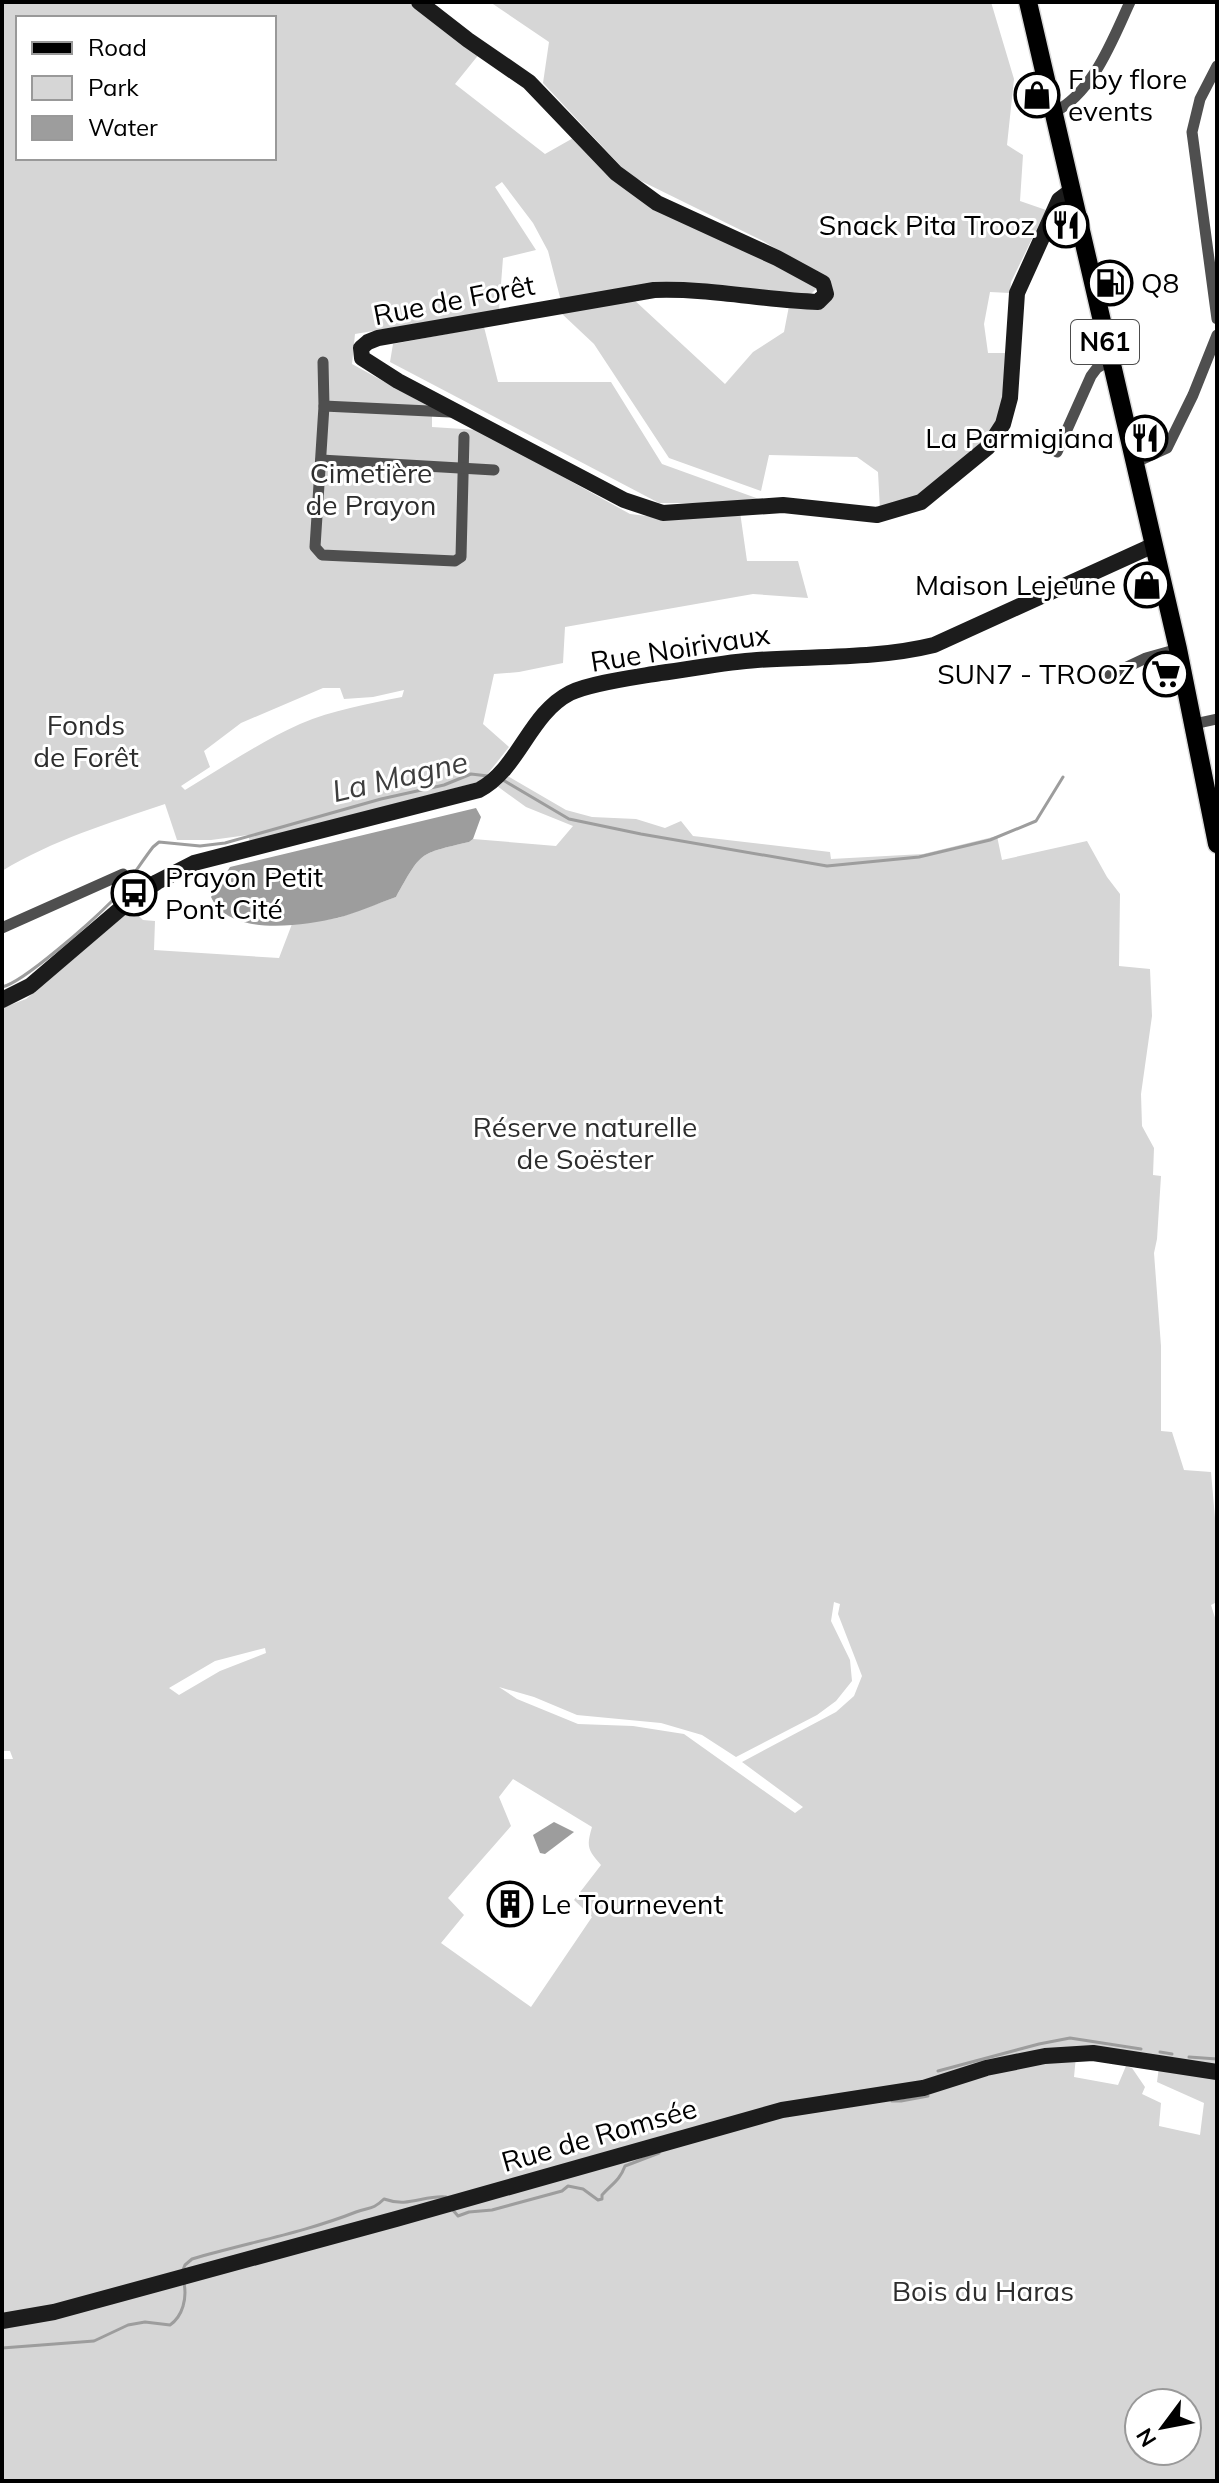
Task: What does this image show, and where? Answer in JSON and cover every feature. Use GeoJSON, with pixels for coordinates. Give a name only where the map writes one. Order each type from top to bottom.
{"type":"FeatureCollection","features":[{"type":"Feature","properties":{"kind":"main road","name":"N61"},"geometry":{"type":"LineString","coordinates":[[1028,2],[1178,649],[1217,844]]}},
{"type":"Feature","properties":{"kind":"street","name":"Rue de Forêt"},"geometry":{"type":"LineString","coordinates":[[419,2],[529,82],[616,173],[657,203],[777,258],[823,283],[826,294],[818,302],[678,289],[654,290],[378,338],[361,348],[362,358],[376,368],[624,500],[663,513],[783,505],[877,515],[921,502],[988,447],[1003,424],[1010,398],[1017,293],[1059,200],[1071,191]]}},
{"type":"Feature","properties":{"kind":"street"},"geometry":{"type":"LineString","coordinates":[[1053,113],[1067,106],[1094,74],[1130,2]]}},
{"type":"Feature","properties":{"kind":"street"},"geometry":{"type":"LineString","coordinates":[[1217,66],[1200,99],[1192,132],[1217,319]]}},
{"type":"Feature","properties":{"kind":"street"},"geometry":{"type":"LineString","coordinates":[[1134,463],[1167,448],[1217,335]]}},
{"type":"Feature","properties":{"kind":"street"},"geometry":{"type":"LineString","coordinates":[[1057,452],[1091,376],[1109,361]]}},
{"type":"Feature","properties":{"kind":"street"},"geometry":{"type":"LineString","coordinates":[[323,362],[324,406],[315,547],[322,555],[455,561],[461,557],[464,437]]}},
{"type":"Feature","properties":{"kind":"street"},"geometry":{"type":"LineString","coordinates":[[324,406],[459,412]]}},
{"type":"Feature","properties":{"kind":"street"},"geometry":{"type":"LineString","coordinates":[[321,460],[494,470]]}},
{"type":"Feature","properties":{"kind":"street","name":"Rue Noirivaux"},"geometry":{"type":"LineString","coordinates":[[2,1000],[30,986],[133,898],[194,863],[479,790],[494,778],[549,706],[572,692],[633,677],[752,660],[905,652],[934,645],[1154,545]]}},
{"type":"Feature","properties":{"kind":"street"},"geometry":{"type":"LineString","coordinates":[[1110,675],[1146,658],[1178,649]]}},
{"type":"Feature","properties":{"kind":"street"},"geometry":{"type":"LineString","coordinates":[[1194,724],[1217,719]]}},
{"type":"Feature","properties":{"kind":"street"},"geometry":{"type":"LineString","coordinates":[[2,928],[123,874]]}},
{"type":"Feature","properties":{"kind":"street","name":"Rue de Romsée"},"geometry":{"type":"LineString","coordinates":[[2,2321],[84,2304],[782,2110],[923,2088],[1015,2062],[1057,2054],[1093,2053],[1217,2072]]}},
{"type":"Feature","properties":{"kind":"green space"},"geometry":{"type":"Polygon","coordinates":[[[2,2],[415,2],[480,53],[455,84],[545,154],[575,137],[608,173],[817,288],[810,295],[684,285],[561,301],[548,251],[533,223],[502,182],[495,187],[536,250],[503,258],[499,310],[355,334],[352,364],[432,408],[432,427],[478,430],[630,514],[672,519],[740,512],[747,561],[798,561],[808,598],[753,594],[565,627],[563,663],[494,674],[483,724],[509,747],[482,781],[250,842],[248,835],[177,840],[165,804],[102,825],[2,871],[2,2]],[[323,688],[241,723],[204,751],[210,767],[181,786],[185,790],[300,724],[338,711],[402,697],[404,690],[344,699],[340,688],[323,688]]]}},
{"type":"Feature","properties":{"kind":"green space"},"geometry":{"type":"Polygon","coordinates":[[[490,2],[991,2],[1014,79],[1007,145],[1023,155],[1020,201],[1046,210],[1011,282],[1010,293],[990,292],[984,324],[988,353],[1010,353],[1005,396],[998,421],[982,445],[920,496],[880,510],[878,472],[857,457],[769,455],[761,491],[669,458],[594,344],[560,312],[632,298],[725,384],[753,352],[784,332],[789,306],[825,305],[811,270],[763,241],[629,175],[543,83],[549,42],[490,2]]]}},
{"type":"Feature","properties":{"kind":"green space"},"geometry":{"type":"Polygon","coordinates":[[[484,327],[498,382],[611,382],[662,464],[759,499],[659,503],[390,362],[393,344],[484,327]]]}},
{"type":"Feature","properties":{"kind":"green space"},"geometry":{"type":"Polygon","coordinates":[[[506,775],[566,810],[592,817],[636,819],[665,828],[681,821],[693,836],[830,852],[831,859],[923,854],[997,836],[1002,860],[1087,841],[1120,894],[1119,966],[1150,969],[1152,1016],[1141,1094],[1142,1126],[1154,1148],[1153,1175],[1161,1176],[1154,1253],[1161,1346],[1161,1431],[1172,1432],[1184,1470],[1211,1472],[1217,1541],[1217,1602],[1211,1605],[1217,1624],[1217,2481],[2,2481],[2,1759],[13,1759],[10,1751],[2,1751],[2,1008],[26,999],[132,909],[143,920],[155,921],[154,950],[279,958],[292,924],[338,918],[396,897],[417,863],[430,853],[473,839],[556,846],[573,826],[526,807],[497,786],[506,775]],[[834,1602],[831,1621],[850,1660],[852,1681],[836,1701],[817,1715],[736,1757],[702,1735],[661,1723],[577,1715],[534,1697],[499,1687],[517,1699],[578,1724],[633,1726],[684,1734],[795,1813],[803,1807],[742,1762],[836,1712],[854,1696],[862,1676],[838,1614],[840,1604],[834,1602]],[[265,1648],[215,1661],[169,1688],[179,1695],[220,1671],[266,1653],[265,1648]],[[513,1779],[499,1797],[511,1826],[448,1898],[464,1915],[441,1943],[531,2007],[592,1917],[574,1900],[601,1865],[589,1848],[592,1827],[513,1779]],[[1077,2046],[1074,2077],[1118,2085],[1126,2066],[1132,2068],[1145,2087],[1142,2094],[1161,2103],[1159,2126],[1200,2135],[1204,2103],[1157,2082],[1160,2059],[1077,2046]]]}},
{"type":"Feature","properties":{"kind":"water"},"geometry":{"type":"Polygon","coordinates":[[[476,808],[481,817],[473,839],[423,857],[396,897],[352,914],[305,924],[267,926],[233,918],[220,910],[211,897],[230,867],[476,808]]]}},
{"type":"Feature","properties":{"kind":"water"},"geometry":{"type":"Polygon","coordinates":[[[554,1822],[574,1832],[545,1854],[540,1853],[533,1835],[554,1822]]]}},
{"type":"Feature","properties":{"kind":"waterway","name":"La Magne"},"geometry":{"type":"LineString","coordinates":[[2,987],[41,963],[102,911],[159,842],[200,846],[225,843],[381,799],[444,785],[471,774],[488,776]]}},
{"type":"Feature","properties":{"kind":"waterway","name":"La Magne"},"geometry":{"type":"LineString","coordinates":[[503,780],[569,819],[827,866],[919,857],[990,840],[1036,821],[1063,777]]}},
{"type":"Feature","properties":{"kind":"waterway"},"geometry":{"type":"LineString","coordinates":[[938,2071],[1070,2038],[1141,2049]]}},
{"type":"Feature","properties":{"kind":"waterway"},"geometry":{"type":"LineString","coordinates":[[1160,2052],[1172,2054]]}},
{"type":"Feature","properties":{"kind":"waterway"},"geometry":{"type":"LineString","coordinates":[[1189,2057],[1217,2059]]}},
{"type":"Feature","properties":{"kind":"waterway"},"geometry":{"type":"LineString","coordinates":[[892,2101],[928,2096]]}},
{"type":"Feature","properties":{"kind":"waterway"},"geometry":{"type":"LineString","coordinates":[[452,2209],[458,2216],[492,2210],[562,2191],[568,2186],[583,2189],[598,2200],[602,2199],[625,2166],[659,2153]]}},
{"type":"Feature","properties":{"kind":"waterway"},"geometry":{"type":"LineString","coordinates":[[182,2272],[192,2259],[316,2226],[374,2207],[384,2199],[409,2202],[446,2197]]}},
{"type":"Feature","properties":{"kind":"waterway"},"geometry":{"type":"LineString","coordinates":[[2,2348],[94,2341],[128,2325],[145,2322],[170,2325],[183,2306],[184,2283]]}},
{"type":"Feature","properties":{"kind":"place","name":"F by flore events"},"geometry":{"type":"Point","coordinates":[1037,95]}},
{"type":"Feature","properties":{"kind":"place","name":"Snack Pita Trooz"},"geometry":{"type":"Point","coordinates":[1066,225]}},
{"type":"Feature","properties":{"kind":"place","name":"Q8"},"geometry":{"type":"Point","coordinates":[1110,283]}},
{"type":"Feature","properties":{"kind":"place","name":"La Parmigiana"},"geometry":{"type":"Point","coordinates":[1145,438]}},
{"type":"Feature","properties":{"kind":"place","name":"Maison Lejeune"},"geometry":{"type":"Point","coordinates":[1147,585]}},
{"type":"Feature","properties":{"kind":"place","name":"SUN7 - TROOZ"},"geometry":{"type":"Point","coordinates":[1166,674]}},
{"type":"Feature","properties":{"kind":"place","name":"Prayon Petit Pont Cité"},"geometry":{"type":"Point","coordinates":[134,893]}},
{"type":"Feature","properties":{"kind":"place","name":"Le Tournevent"},"geometry":{"type":"Point","coordinates":[510,1904]}},
{"type":"Feature","properties":{"kind":"park label","name":"Cimetière de Prayon"},"geometry":{"type":"Point","coordinates":[371,489]}},
{"type":"Feature","properties":{"kind":"park label","name":"Fonds de Forêt"},"geometry":{"type":"Point","coordinates":[86,741]}},
{"type":"Feature","properties":{"kind":"park label","name":"Réserve naturelle de Soëster"},"geometry":{"type":"Point","coordinates":[585,1143]}},
{"type":"Feature","properties":{"kind":"park label","name":"Bois du Haras"},"geometry":{"type":"Point","coordinates":[983,2291]}}]}
